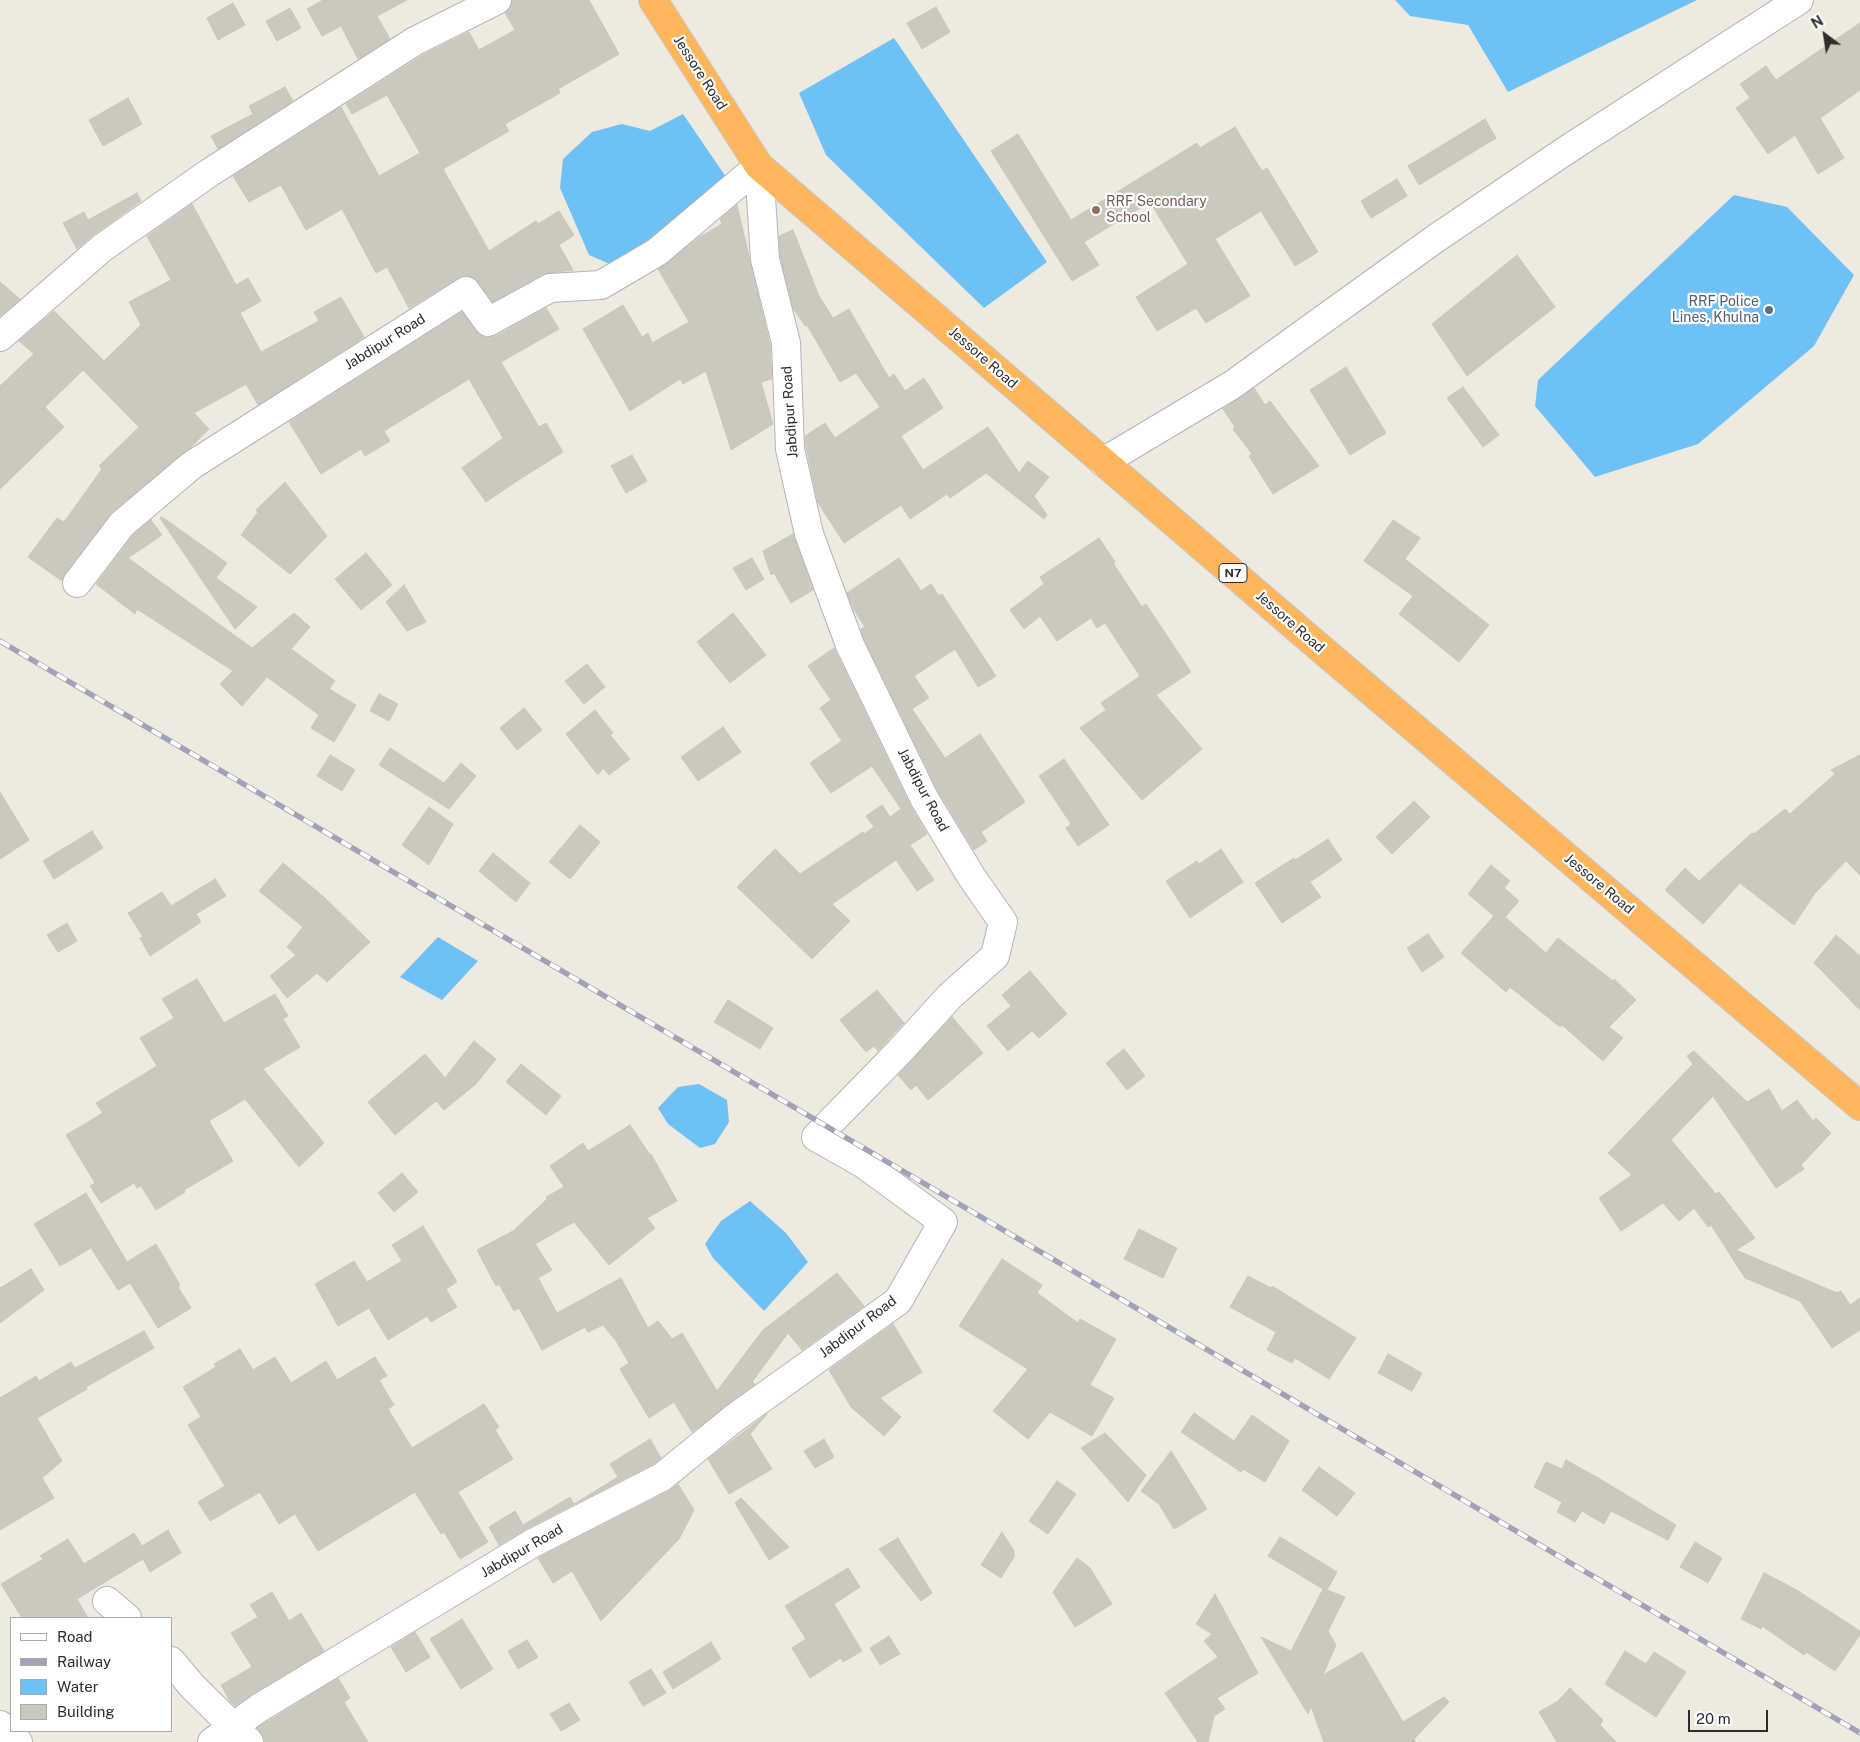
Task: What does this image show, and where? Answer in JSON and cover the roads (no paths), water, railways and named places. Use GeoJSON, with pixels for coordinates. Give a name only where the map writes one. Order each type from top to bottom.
{"type":"FeatureCollection","features":[{"type":"Feature","properties":{"kind":"highway","name":"Jessore Road"},"geometry":{"type":"LineString","coordinates":[[653,0],[759,166],[1318,646],[1860,1106]]}},
{"type":"Feature","properties":{"kind":"street"},"geometry":{"type":"LineString","coordinates":[[0,337],[102,248],[209,173],[415,42],[497,0]]}},
{"type":"Feature","properties":{"kind":"street"},"geometry":{"type":"LineString","coordinates":[[1103,462],[1232,386],[1435,239],[1540,167],[1799,0]]}},
{"type":"Feature","properties":{"kind":"street","name":"Jabdipur Road"},"geometry":{"type":"LineString","coordinates":[[77,583],[122,524],[192,465],[466,291],[488,322],[550,288],[600,285],[658,252],[759,166]]}},
{"type":"Feature","properties":{"kind":"street","name":"Jabdipur Road"},"geometry":{"type":"LineString","coordinates":[[231,1737],[259,1708],[533,1543],[662,1477],[733,1419],[898,1300],[943,1222],[862,1163],[816,1137],[899,1052],[950,996],[995,956],[1002,922],[971,876],[924,798],[850,645],[809,534],[790,449],[786,343],[765,260],[759,166]]}},
{"type":"Feature","properties":{"kind":"street"},"geometry":{"type":"LineString","coordinates":[[172,1662],[231,1737]]}},
{"type":"Feature","properties":{"kind":"street"},"geometry":{"type":"LineString","coordinates":[[0,1725],[18,1742]]}},
{"type":"Feature","properties":{"kind":"water"},"geometry":{"type":"Polygon","coordinates":[[[1395,0],[1697,0],[1508,92],[1468,25],[1410,16],[1395,0]]]}},
{"type":"Feature","properties":{"kind":"water"},"geometry":{"type":"Polygon","coordinates":[[[894,38],[1047,262],[984,308],[826,155],[799,93],[894,38]]]}},
{"type":"Feature","properties":{"kind":"water"},"geometry":{"type":"Polygon","coordinates":[[[683,114],[726,177],[676,222],[612,265],[589,255],[560,188],[563,159],[592,132],[622,124],[650,131],[683,114]]]}},
{"type":"Feature","properties":{"kind":"water"},"geometry":{"type":"Polygon","coordinates":[[[1734,195],[1787,207],[1854,275],[1814,346],[1698,444],[1595,477],[1535,406],[1538,380],[1734,195]]]}},
{"type":"Feature","properties":{"kind":"water"},"geometry":{"type":"Polygon","coordinates":[[[438,937],[478,961],[442,1000],[400,977],[438,937]]]}},
{"type":"Feature","properties":{"kind":"water"},"geometry":{"type":"Polygon","coordinates":[[[699,1084],[727,1100],[729,1122],[715,1144],[700,1148],[668,1124],[658,1108],[678,1087],[699,1084]]]}},
{"type":"Feature","properties":{"kind":"water"},"geometry":{"type":"Polygon","coordinates":[[[750,1201],[786,1233],[808,1262],[764,1311],[713,1258],[705,1244],[721,1221],[750,1201]]]}},
{"type":"Feature","properties":{"kind":"railway"},"geometry":{"type":"LineString","coordinates":[[0,641],[1860,1733]]}},
{"type":"Feature","properties":{"kind":"place","name":"RRF Secondary School"},"geometry":{"type":"Point","coordinates":[1096,210]}},
{"type":"Feature","properties":{"kind":"place","name":"RRF Police Lines, Khulna"},"geometry":{"type":"Point","coordinates":[1769,310]}}]}
